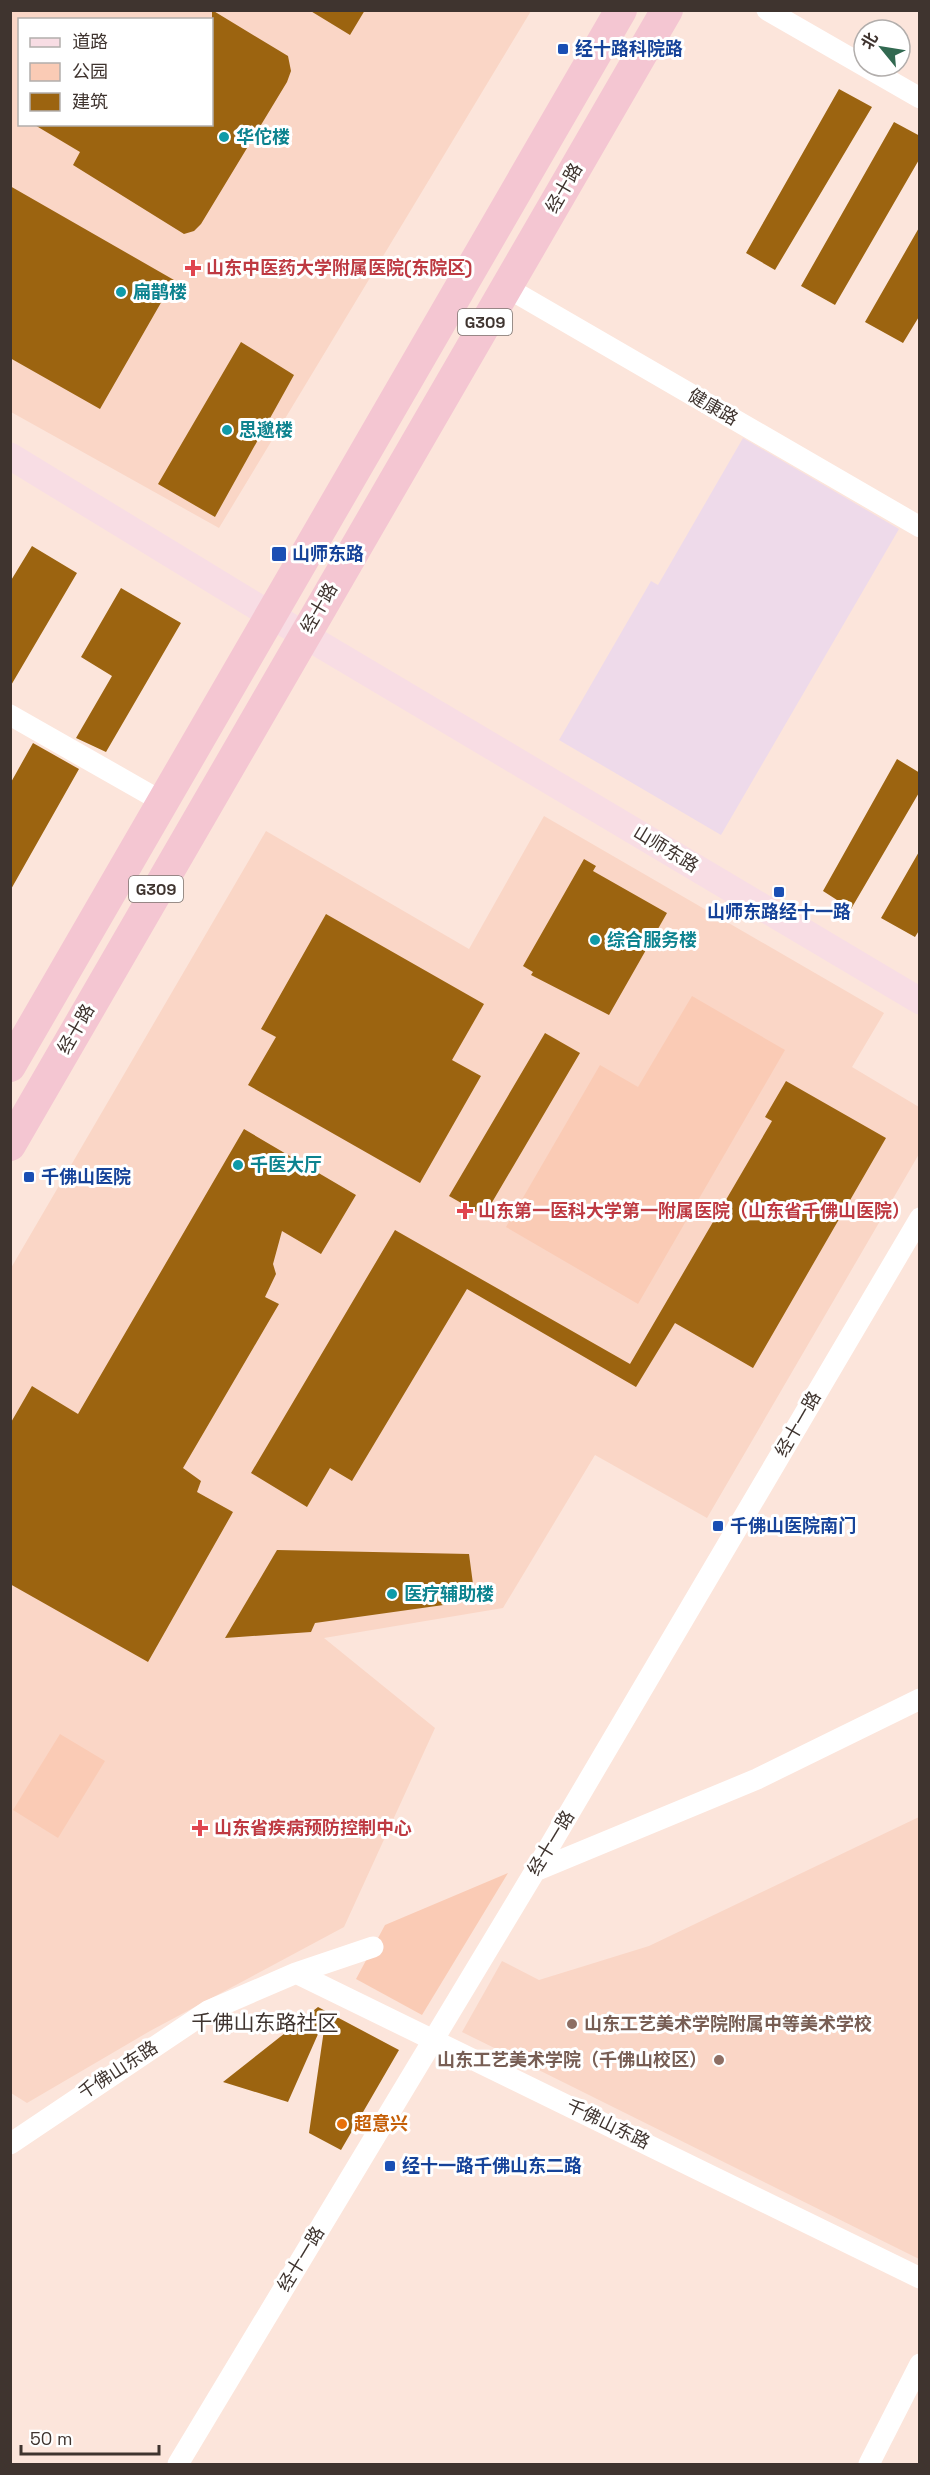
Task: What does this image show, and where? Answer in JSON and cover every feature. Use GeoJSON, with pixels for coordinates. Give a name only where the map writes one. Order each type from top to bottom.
{"type":"FeatureCollection","features":[{"type":"Feature","properties":{"kind":"highway","name":"G309"},"geometry":{"type":"LineString","coordinates":[[10,1066],[161,801],[621,10]]}},
{"type":"Feature","properties":{"kind":"highway","name":"经十路"},"geometry":{"type":"LineString","coordinates":[[10,1145],[667,10]]}},
{"type":"Feature","properties":{"kind":"main road","name":"山师东路"},"geometry":{"type":"LineString","coordinates":[[10,456],[304,635],[920,1001]]}},
{"type":"Feature","properties":{"kind":"street"},"geometry":{"type":"LineString","coordinates":[[767,10],[920,98]]}},
{"type":"Feature","properties":{"kind":"street","name":"健康路"},"geometry":{"type":"LineString","coordinates":[[506,288],[920,527]]}},
{"type":"Feature","properties":{"kind":"street"},"geometry":{"type":"LineString","coordinates":[[10,715],[161,801]]}},
{"type":"Feature","properties":{"kind":"street","name":"经十一路"},"geometry":{"type":"LineString","coordinates":[[178,2464],[535,1871],[920,1218]]}},
{"type":"Feature","properties":{"kind":"street"},"geometry":{"type":"LineString","coordinates":[[535,1871],[757,1779],[920,1699]]}},
{"type":"Feature","properties":{"kind":"street","name":"千佛山东路"},"geometry":{"type":"LineString","coordinates":[[10,2144],[208,2012],[296,1973],[373,1947]]}},
{"type":"Feature","properties":{"kind":"street","name":"千佛山东路"},"geometry":{"type":"LineString","coordinates":[[296,1973],[434,2038],[920,2278]]}},
{"type":"Feature","properties":{"kind":"street"},"geometry":{"type":"LineString","coordinates":[[869,2464],[920,2364]]}},
{"type":"Feature","properties":{"kind":"shaded area","name":"山东中医药大学附属医院(东院区)"},"geometry":{"type":"Polygon","coordinates":[[[10,11],[531,11],[219,528],[11,412],[10,11]]]}},
{"type":"Feature","properties":{"kind":"shaded area"},"geometry":{"type":"Polygon","coordinates":[[[743,438],[899,529],[721,835],[559,740],[651,581],[658,585],[743,438]]]}},
{"type":"Feature","properties":{"kind":"shaded area","name":"山东第一医科大学第一附属医院（山东省千佛山医院）"},"geometry":{"type":"Polygon","coordinates":[[[544,816],[884,1013],[852,1067],[919,1107],[919,1154],[707,1518],[595,1455],[503,1608],[324,1638],[435,1728],[344,1927],[150,2031],[27,2103],[11,2093],[11,1268],[266,831],[469,949],[544,816]]]}},
{"type":"Feature","properties":{"kind":"shaded area","name":"山东工艺美术学院（千佛山校区）"},"geometry":{"type":"Polygon","coordinates":[[[919,1817],[919,2259],[462,2032],[502,1961],[539,1980],[649,1946],[919,1817]]]}},
{"type":"Feature","properties":{"kind":"green space"},"geometry":{"type":"Polygon","coordinates":[[[692,996],[785,1050],[638,1304],[506,1227],[600,1065],[638,1087],[692,996]]]}},
{"type":"Feature","properties":{"kind":"green space"},"geometry":{"type":"Polygon","coordinates":[[[60,1734],[105,1761],[58,1838],[13,1810],[60,1734]]]}},
{"type":"Feature","properties":{"kind":"green space"},"geometry":{"type":"Polygon","coordinates":[[[508,1873],[422,2015],[356,1979],[385,1925],[508,1873]]]}},
{"type":"Feature","properties":{"kind":"building"},"geometry":{"type":"Polygon","coordinates":[[[212,10],[288,56],[291,71],[287,82],[201,224],[194,231],[184,234],[73,165],[80,152],[36,126],[213,126],[212,10]]]}},
{"type":"Feature","properties":{"kind":"building"},"geometry":{"type":"Polygon","coordinates":[[[309,10],[365,10],[350,35],[309,10]]]}},
{"type":"Feature","properties":{"kind":"building"},"geometry":{"type":"Polygon","coordinates":[[[839,89],[872,107],[775,270],[746,253],[839,89]]]}},
{"type":"Feature","properties":{"kind":"building"},"geometry":{"type":"Polygon","coordinates":[[[894,122],[920,136],[920,158],[835,305],[801,286],[894,122]]]}},
{"type":"Feature","properties":{"kind":"building","name":"扁鹊楼"},"geometry":{"type":"Polygon","coordinates":[[[10,186],[174,280],[100,409],[10,358],[10,186]]]}},
{"type":"Feature","properties":{"kind":"building"},"geometry":{"type":"Polygon","coordinates":[[[920,226],[920,315],[903,343],[865,322],[920,226]]]}},
{"type":"Feature","properties":{"kind":"building","name":"思邈楼"},"geometry":{"type":"Polygon","coordinates":[[[241,342],[294,375],[215,517],[158,484],[241,342]]]}},
{"type":"Feature","properties":{"kind":"building"},"geometry":{"type":"Polygon","coordinates":[[[32,546],[77,573],[10,687],[10,582],[32,546]]]}},
{"type":"Feature","properties":{"kind":"building"},"geometry":{"type":"Polygon","coordinates":[[[121,588],[181,623],[106,752],[76,738],[112,676],[81,657],[121,588]]]}},
{"type":"Feature","properties":{"kind":"building"},"geometry":{"type":"Polygon","coordinates":[[[33,743],[79,769],[10,891],[10,784],[33,743]]]}},
{"type":"Feature","properties":{"kind":"building"},"geometry":{"type":"Polygon","coordinates":[[[897,759],[920,773],[920,791],[851,909],[823,891],[897,759]]]}},
{"type":"Feature","properties":{"kind":"building"},"geometry":{"type":"Polygon","coordinates":[[[920,850],[920,929],[915,937],[881,918],[920,850]]]}},
{"type":"Feature","properties":{"kind":"building","name":"综合服务楼"},"geometry":{"type":"Polygon","coordinates":[[[584,859],[596,866],[593,871],[667,913],[609,1015],[531,975],[533,972],[523,966],[584,859]]]}},
{"type":"Feature","properties":{"kind":"building"},"geometry":{"type":"Polygon","coordinates":[[[326,914],[484,1004],[452,1060],[481,1076],[420,1183],[248,1085],[276,1037],[261,1029],[326,914]]]}},
{"type":"Feature","properties":{"kind":"building"},"geometry":{"type":"Polygon","coordinates":[[[545,1033],[580,1053],[484,1216],[449,1196],[545,1033]]]}},
{"type":"Feature","properties":{"kind":"building"},"geometry":{"type":"Polygon","coordinates":[[[786,1081],[886,1138],[753,1368],[675,1323],[636,1387],[467,1289],[352,1481],[330,1468],[307,1507],[251,1473],[395,1230],[630,1364],[772,1121],[765,1117],[786,1081]]]}},
{"type":"Feature","properties":{"kind":"building"},"geometry":{"type":"Polygon","coordinates":[[[244,1129],[356,1195],[321,1254],[282,1231],[273,1264],[276,1274],[265,1297],[279,1304],[183,1468],[201,1481],[197,1492],[233,1512],[148,1662],[10,1584],[10,1424],[32,1386],[78,1414],[244,1129]]]}},
{"type":"Feature","properties":{"kind":"building"},"geometry":{"type":"Polygon","coordinates":[[[277,1550],[469,1554],[473,1584],[463,1586],[465,1602],[315,1623],[311,1632],[225,1638],[277,1550]]]}},
{"type":"Feature","properties":{"kind":"building"},"geometry":{"type":"Polygon","coordinates":[[[318,2007],[399,2050],[341,2150],[309,2133],[326,2016],[288,2102],[223,2082],[318,2007]]]}},
{"type":"Feature","properties":{"kind":"place","name":"经十路科院路"},"geometry":{"type":"Point","coordinates":[563,49]}},
{"type":"Feature","properties":{"kind":"place","name":"华佗楼"},"geometry":{"type":"Point","coordinates":[224,137]}},
{"type":"Feature","properties":{"kind":"place","name":"山东中医药大学附属医院(东院区)"},"geometry":{"type":"Point","coordinates":[193,268]}},
{"type":"Feature","properties":{"kind":"place","name":"扁鹊楼"},"geometry":{"type":"Point","coordinates":[121,292]}},
{"type":"Feature","properties":{"kind":"place","name":"思邈楼"},"geometry":{"type":"Point","coordinates":[227,430]}},
{"type":"Feature","properties":{"kind":"place","name":"山师东路"},"geometry":{"type":"Point","coordinates":[279,554]}},
{"type":"Feature","properties":{"kind":"place","name":"山师东路经十一路"},"geometry":{"type":"Point","coordinates":[779,892]}},
{"type":"Feature","properties":{"kind":"place","name":"综合服务楼"},"geometry":{"type":"Point","coordinates":[595,940]}},
{"type":"Feature","properties":{"kind":"place","name":"千医大厅"},"geometry":{"type":"Point","coordinates":[238,1165]}},
{"type":"Feature","properties":{"kind":"place","name":"千佛山医院"},"geometry":{"type":"Point","coordinates":[29,1177]}},
{"type":"Feature","properties":{"kind":"place","name":"山东第一医科大学第一附属医院（山东省千佛山医院）"},"geometry":{"type":"Point","coordinates":[465,1211]}},
{"type":"Feature","properties":{"kind":"place","name":"千佛山医院南门"},"geometry":{"type":"Point","coordinates":[718,1526]}},
{"type":"Feature","properties":{"kind":"place","name":"医疗辅助楼"},"geometry":{"type":"Point","coordinates":[392,1594]}},
{"type":"Feature","properties":{"kind":"place","name":"山东省疾病预防控制中心"},"geometry":{"type":"Point","coordinates":[200,1828]}},
{"type":"Feature","properties":{"kind":"place","name":"山东工艺美术学院附属中等美术学校"},"geometry":{"type":"Point","coordinates":[572,2024]}},
{"type":"Feature","properties":{"kind":"place","name":"山东工艺美术学院（千佛山校区）"},"geometry":{"type":"Point","coordinates":[719,2060]}},
{"type":"Feature","properties":{"kind":"place","name":"超意兴"},"geometry":{"type":"Point","coordinates":[342,2124]}},
{"type":"Feature","properties":{"kind":"place","name":"经十一路千佛山东二路"},"geometry":{"type":"Point","coordinates":[390,2166]}},
{"type":"Feature","properties":{"kind":"district","name":"千佛山东路社区"},"geometry":{"type":"Point","coordinates":[265,2023]}}]}
